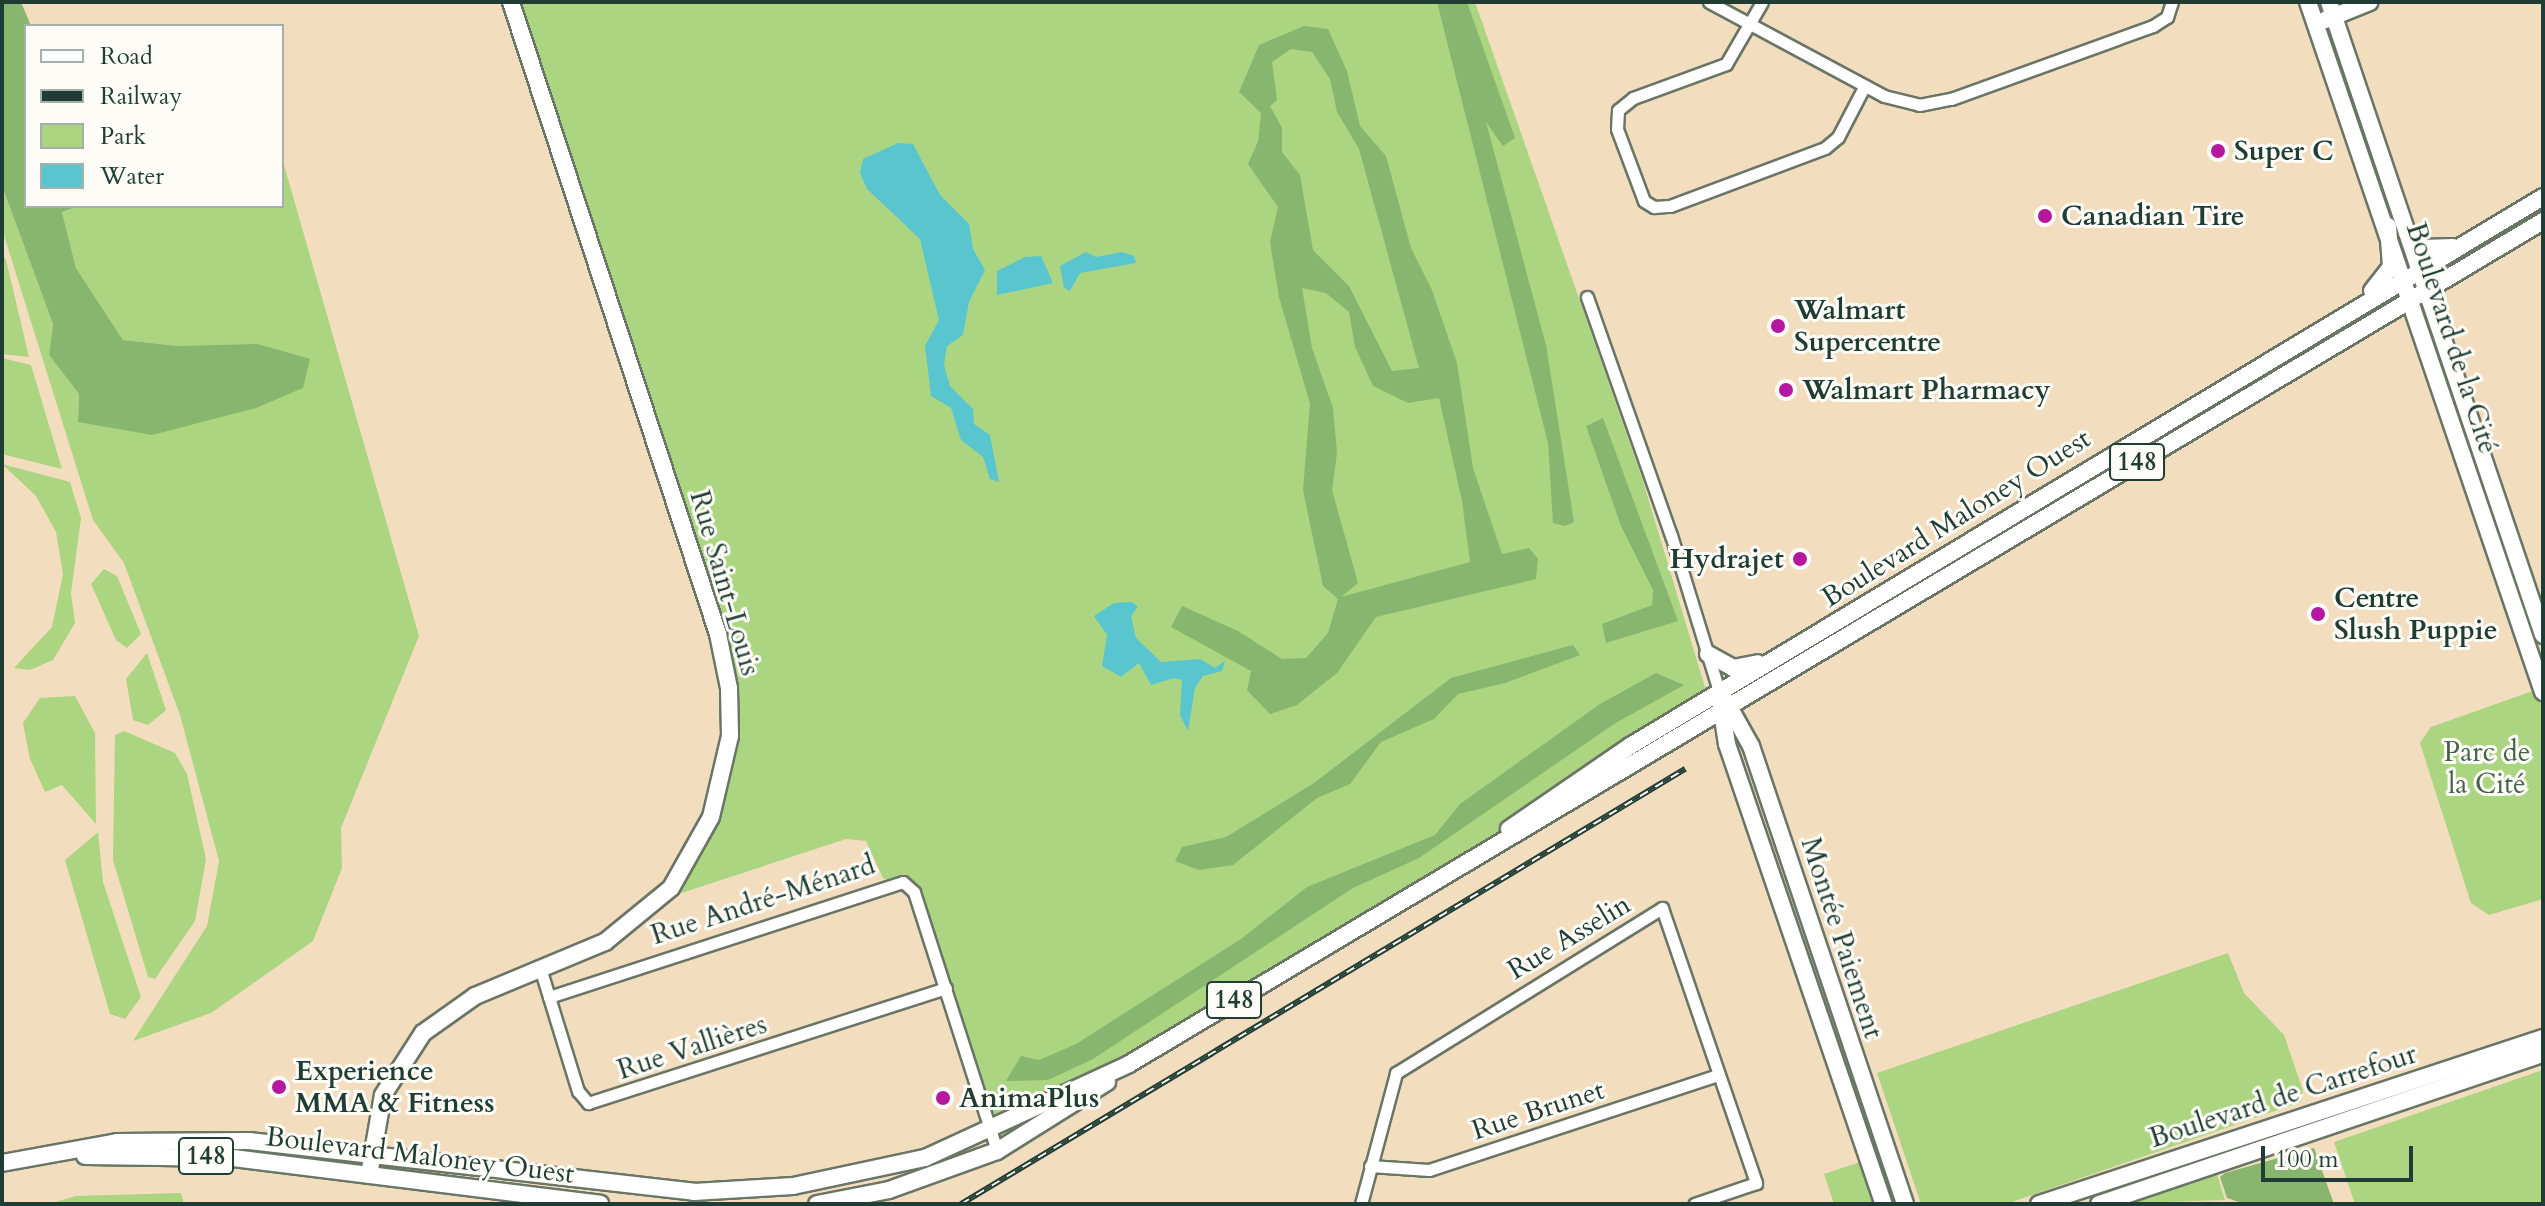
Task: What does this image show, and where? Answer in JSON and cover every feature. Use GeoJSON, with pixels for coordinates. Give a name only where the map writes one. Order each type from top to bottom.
{"type":"FeatureCollection","features":[{"type":"Feature","properties":{"kind":"main road","name":"Rue Saint-Louis"},"geometry":{"type":"LineString","coordinates":[[369,1175],[383,1095],[423,1033],[475,996],[541,971],[620,934],[680,876],[719,792],[730,705],[723,655],[697,565],[511,2]]}},
{"type":"Feature","properties":{"kind":"main road","name":"Boulevard de la Cité"},"geometry":{"type":"LineString","coordinates":[[2308,2],[2388,226],[2413,274],[2427,288],[2543,635]]}},
{"type":"Feature","properties":{"kind":"main road"},"geometry":{"type":"LineString","coordinates":[[2316,24],[2332,9],[2370,2]]}},
{"type":"Feature","properties":{"kind":"main road","name":"Boulevard de la Cité"},"geometry":{"type":"LineString","coordinates":[[2332,9],[2407,233],[2413,274],[2412,297],[2542,689]]}},
{"type":"Feature","properties":{"kind":"main road","name":"Boulevard Maloney Ouest"},"geometry":{"type":"LineString","coordinates":[[1487,848],[1588,772],[2325,325],[2543,197]]}},
{"type":"Feature","properties":{"kind":"main road","name":"Boulevard Maloney Ouest"},"geometry":{"type":"LineString","coordinates":[[2,1163],[117,1142],[189,1140],[371,1155],[660,1190],[739,1192],[877,1171],[992,1131],[1129,1064],[2543,221]]}},
{"type":"Feature","properties":{"kind":"main road"},"geometry":{"type":"LineString","coordinates":[[2325,325],[2389,274],[2388,226]]}},
{"type":"Feature","properties":{"kind":"main road"},"geometry":{"type":"LineString","coordinates":[[2407,233],[2429,250],[2469,241]]}},
{"type":"Feature","properties":{"kind":"main road"},"geometry":{"type":"LineString","coordinates":[[2482,514],[2501,507]]}},
{"type":"Feature","properties":{"kind":"main road"},"geometry":{"type":"LineString","coordinates":[[1708,654],[1725,666],[1741,668],[1796,647]]}},
{"type":"Feature","properties":{"kind":"main road","name":"Montée Paiement"},"geometry":{"type":"LineString","coordinates":[[1720,694],[1884,1204]]}},
{"type":"Feature","properties":{"kind":"main road","name":"Montée Paiement"},"geometry":{"type":"LineString","coordinates":[[1726,710],[1751,746],[1905,1204]]}},
{"type":"Feature","properties":{"kind":"main road","name":"Boulevard de Carrefour"},"geometry":{"type":"LineString","coordinates":[[2039,1204],[2543,1038]]}},
{"type":"Feature","properties":{"kind":"main road","name":"Boulevard de Carrefour"},"geometry":{"type":"LineString","coordinates":[[2099,1204],[2543,1054]]}},
{"type":"Feature","properties":{"kind":"main road","name":"Boulevard Maloney Ouest"},"geometry":{"type":"LineString","coordinates":[[817,1204],[889,1190],[997,1151],[1087,1097],[1129,1064]]}},
{"type":"Feature","properties":{"kind":"main road","name":"Boulevard Maloney Ouest"},"geometry":{"type":"LineString","coordinates":[[41,1156],[198,1155],[600,1204]]}},
{"type":"Feature","properties":{"kind":"street"},"geometry":{"type":"LineString","coordinates":[[1709,2],[1864,87],[1908,103],[1941,102],[2153,26],[2167,17],[2172,2]]}},
{"type":"Feature","properties":{"kind":"street"},"geometry":{"type":"LineString","coordinates":[[1762,2],[1726,64],[1633,98],[1618,110],[1617,129],[1639,195],[1649,205],[1670,206],[1825,148],[1838,137],[1864,87]]}},
{"type":"Feature","properties":{"kind":"street","name":"Montée Paiement"},"geometry":{"type":"LineString","coordinates":[[1587,297],[1720,694]]}},
{"type":"Feature","properties":{"kind":"street","name":"Rue André-Ménard"},"geometry":{"type":"LineString","coordinates":[[549,997],[898,881],[914,892],[997,1151]]}},
{"type":"Feature","properties":{"kind":"street","name":"Rue Asselin"},"geometry":{"type":"LineString","coordinates":[[1361,1204],[1391,1081],[1404,1066],[1662,908],[1756,1183],[1694,1204]]}},
{"type":"Feature","properties":{"kind":"street","name":"Rue Vallières"},"geometry":{"type":"LineString","coordinates":[[541,971],[580,1096],[594,1103],[946,988]]}},
{"type":"Feature","properties":{"kind":"street","name":"Rue Brunet"},"geometry":{"type":"LineString","coordinates":[[1370,1166],[1429,1170],[1718,1075]]}},
{"type":"Feature","properties":{"kind":"green space"},"geometry":{"type":"Polygon","coordinates":[[[2,2],[21,2],[30,24],[24,24],[24,208],[73,208],[62,212],[76,268],[123,340],[179,346],[258,344],[310,359],[303,388],[256,408],[152,435],[78,422],[79,394],[49,355],[53,324],[2,186],[2,2]]]}},
{"type":"Feature","properties":{"kind":"green space"},"geometry":{"type":"Polygon","coordinates":[[[511,2],[1475,2],[1642,478],[1707,694],[1487,848],[1273,976],[992,1131],[914,892],[883,878],[866,841],[846,839],[660,900],[711,817],[729,688],[511,2]]]}},
{"type":"Feature","properties":{"kind":"green space"},"geometry":{"type":"Polygon","coordinates":[[[1437,2],[1467,2],[1515,138],[1503,146],[1486,122],[1546,345],[1574,522],[1565,526],[1553,523],[1548,443],[1437,2]]]}},
{"type":"Feature","properties":{"kind":"green space"},"geometry":{"type":"Polygon","coordinates":[[[1304,26],[1328,29],[1347,71],[1360,126],[1386,156],[1411,248],[1432,290],[1457,363],[1473,468],[1502,554],[1529,548],[1538,559],[1536,579],[1376,617],[1337,673],[1297,705],[1270,714],[1247,690],[1251,671],[1171,627],[1182,606],[1238,631],[1282,659],[1306,658],[1328,633],[1338,599],[1323,586],[1303,490],[1310,404],[1279,297],[1270,242],[1278,207],[1248,164],[1258,141],[1261,113],[1239,92],[1259,45],[1304,26]],[[1291,49],[1272,62],[1277,100],[1270,106],[1282,128],[1282,152],[1300,175],[1313,250],[1349,286],[1392,371],[1419,368],[1359,149],[1337,112],[1330,79],[1312,52],[1291,49]],[[1302,288],[1312,348],[1333,408],[1337,453],[1332,490],[1358,583],[1341,597],[1470,562],[1462,501],[1439,398],[1408,403],[1373,386],[1355,347],[1349,312],[1326,293],[1302,288]]]}},
{"type":"Feature","properties":{"kind":"green space"},"geometry":{"type":"Polygon","coordinates":[[[284,165],[419,636],[341,828],[342,868],[313,941],[211,1013],[133,1041],[207,926],[219,861],[180,715],[124,563],[93,520],[2,229],[2,186],[53,324],[49,355],[79,394],[78,422],[179,346],[123,340],[76,268],[62,212],[73,208],[284,208],[284,165]]]}},
{"type":"Feature","properties":{"kind":"green space"},"geometry":{"type":"Polygon","coordinates":[[[2,253],[6,260],[29,357],[2,354],[2,253]]]}},
{"type":"Feature","properties":{"kind":"green space"},"geometry":{"type":"Polygon","coordinates":[[[2,358],[31,365],[62,469],[2,454],[2,358]]]}},
{"type":"Feature","properties":{"kind":"green space"},"geometry":{"type":"Polygon","coordinates":[[[1603,418],[1678,621],[1606,643],[1602,624],[1652,605],[1653,590],[1621,526],[1586,426],[1603,418]]]}},
{"type":"Feature","properties":{"kind":"green space"},"geometry":{"type":"Polygon","coordinates":[[[2,464],[70,482],[81,518],[71,593],[75,623],[53,660],[30,670],[14,668],[52,627],[63,574],[56,532],[36,496],[2,464]]]}},
{"type":"Feature","properties":{"kind":"green space"},"geometry":{"type":"Polygon","coordinates":[[[104,569],[117,576],[141,634],[127,648],[116,640],[91,584],[104,569]]]}},
{"type":"Feature","properties":{"kind":"green space"},"geometry":{"type":"Polygon","coordinates":[[[1573,645],[1580,655],[1505,683],[1458,694],[1434,719],[1381,742],[1350,784],[1317,798],[1233,865],[1199,870],[1175,861],[1182,847],[1226,837],[1314,783],[1451,678],[1573,645]]]}},
{"type":"Feature","properties":{"kind":"green space"},"geometry":{"type":"Polygon","coordinates":[[[147,653],[166,710],[148,725],[133,720],[126,679],[147,653]]]}},
{"type":"Feature","properties":{"kind":"green space"},"geometry":{"type":"Polygon","coordinates":[[[1656,673],[1684,685],[1614,724],[1419,858],[1353,888],[1093,1059],[1048,1080],[1006,1081],[1021,1056],[1039,1060],[1076,1044],[1241,939],[1307,887],[1435,835],[1460,804],[1600,704],[1656,673]]]}},
{"type":"Feature","properties":{"kind":"green space","name":"Parc de la Cité"},"geometry":{"type":"Polygon","coordinates":[[[2541,688],[2543,899],[2489,915],[2471,903],[2420,743],[2431,727],[2541,688]]]}},
{"type":"Feature","properties":{"kind":"green space"},"geometry":{"type":"Polygon","coordinates":[[[75,696],[95,733],[96,824],[62,785],[45,792],[30,759],[23,723],[40,698],[75,696]]]}},
{"type":"Feature","properties":{"kind":"green space"},"geometry":{"type":"Polygon","coordinates":[[[124,731],[175,753],[187,774],[206,859],[195,921],[155,979],[148,977],[113,860],[115,735],[124,731]]]}},
{"type":"Feature","properties":{"kind":"green space"},"geometry":{"type":"Polygon","coordinates":[[[98,832],[103,882],[141,997],[125,1019],[110,1014],[65,860],[98,832]]]}},
{"type":"Feature","properties":{"kind":"green space"},"geometry":{"type":"Polygon","coordinates":[[[2228,953],[2244,993],[2284,1035],[2303,1091],[2301,1102],[2006,1204],[1921,1204],[1877,1073],[2228,953]]]}},
{"type":"Feature","properties":{"kind":"green space"},"geometry":{"type":"Polygon","coordinates":[[[2543,1070],[2543,1204],[2355,1204],[2334,1142],[2543,1070]]]}},
{"type":"Feature","properties":{"kind":"green space"},"geometry":{"type":"Polygon","coordinates":[[[2314,1148],[2334,1204],[2245,1204],[2227,1198],[2220,1177],[2225,1173],[2314,1148]]]}},
{"type":"Feature","properties":{"kind":"green space"},"geometry":{"type":"Polygon","coordinates":[[[1869,1159],[1884,1204],[1834,1204],[1824,1174],[1869,1159]]]}},
{"type":"Feature","properties":{"kind":"green space"},"geometry":{"type":"Polygon","coordinates":[[[2214,1165],[2225,1200],[2100,1204],[2214,1165]]]}},
{"type":"Feature","properties":{"kind":"green space"},"geometry":{"type":"Polygon","coordinates":[[[181,1193],[184,1204],[49,1204],[76,1196],[181,1193]]]}},
{"type":"Feature","properties":{"kind":"water"},"geometry":{"type":"Polygon","coordinates":[[[898,143],[913,144],[940,195],[969,224],[973,249],[985,270],[969,302],[963,335],[947,346],[944,365],[950,386],[973,409],[974,424],[990,435],[999,482],[990,479],[983,457],[961,440],[951,408],[931,396],[925,346],[939,320],[920,239],[867,189],[860,173],[863,159],[898,143]]]}},
{"type":"Feature","properties":{"kind":"water"},"geometry":{"type":"Polygon","coordinates":[[[1086,252],[1096,257],[1122,252],[1134,256],[1136,263],[1080,273],[1070,291],[1064,288],[1060,266],[1086,252]]]}},
{"type":"Feature","properties":{"kind":"water"},"geometry":{"type":"Polygon","coordinates":[[[1041,256],[1053,283],[997,295],[997,271],[1025,257],[1041,256]]]}},
{"type":"Feature","properties":{"kind":"water"},"geometry":{"type":"Polygon","coordinates":[[[1132,602],[1138,607],[1131,616],[1136,638],[1161,662],[1200,659],[1215,668],[1225,661],[1222,671],[1203,676],[1195,688],[1188,731],[1180,715],[1182,680],[1174,678],[1151,685],[1139,663],[1121,677],[1102,666],[1107,635],[1094,616],[1114,603],[1132,602]]]}},
{"type":"Feature","properties":{"kind":"railway"},"geometry":{"type":"LineString","coordinates":[[961,1204],[1685,769]]}},
{"type":"Feature","properties":{"kind":"place","name":"Super C"},"geometry":{"type":"Point","coordinates":[2218,151]}},
{"type":"Feature","properties":{"kind":"place","name":"Canadian Tire"},"geometry":{"type":"Point","coordinates":[2045,216]}},
{"type":"Feature","properties":{"kind":"place","name":"Walmart Supercentre"},"geometry":{"type":"Point","coordinates":[1778,326]}},
{"type":"Feature","properties":{"kind":"place","name":"Walmart Pharmacy"},"geometry":{"type":"Point","coordinates":[1786,390]}},
{"type":"Feature","properties":{"kind":"place","name":"Hydrajet"},"geometry":{"type":"Point","coordinates":[1800,559]}},
{"type":"Feature","properties":{"kind":"place","name":"Centre Slush Puppie"},"geometry":{"type":"Point","coordinates":[2318,614]}},
{"type":"Feature","properties":{"kind":"place","name":"Experience MMA & Fitness"},"geometry":{"type":"Point","coordinates":[279,1087]}},
{"type":"Feature","properties":{"kind":"place","name":"AnimaPlus"},"geometry":{"type":"Point","coordinates":[943,1098]}}]}
